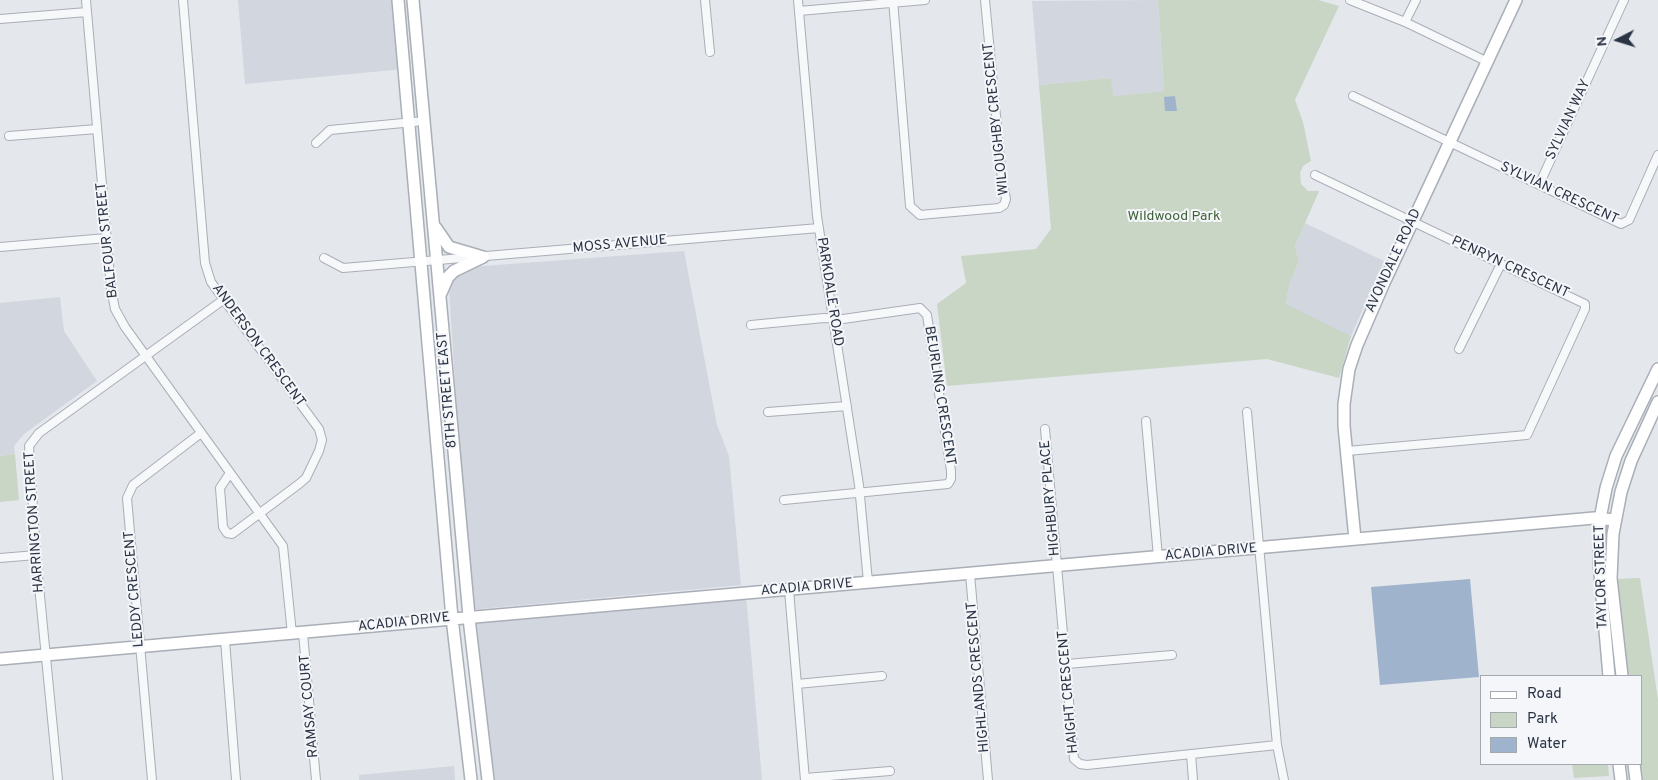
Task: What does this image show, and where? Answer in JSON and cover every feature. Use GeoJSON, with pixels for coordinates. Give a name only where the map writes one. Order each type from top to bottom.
{"type":"FeatureCollection","features":[{"type":"Feature","properties":{"kind":"main road","name":"8TH STREET EAST"},"geometry":{"type":"LineString","coordinates":[[398,0],[452,618],[471,780]]}},
{"type":"Feature","properties":{"kind":"main road","name":"8TH STREET EAST"},"geometry":{"type":"LineString","coordinates":[[414,0],[469,617],[488,780]]}},
{"type":"Feature","properties":{"kind":"main road","name":"AVONDALE ROAD"},"geometry":{"type":"LineString","coordinates":[[1354,539],[1344,404],[1349,369],[1362,332],[1516,0]]}},
{"type":"Feature","properties":{"kind":"main road"},"geometry":{"type":"LineString","coordinates":[[434,223],[439,235],[449,247],[483,257]]}},
{"type":"Feature","properties":{"kind":"main road"},"geometry":{"type":"LineString","coordinates":[[440,295],[448,277],[454,271],[483,257]]}},
{"type":"Feature","properties":{"kind":"main road","name":"TAYLOR STREET"},"geometry":{"type":"LineString","coordinates":[[1608,675],[1599,562],[1600,519],[1606,488],[1616,456],[1658,369]]}},
{"type":"Feature","properties":{"kind":"main road","name":"TAYLOR STREET"},"geometry":{"type":"LineString","coordinates":[[1622,675],[1611,578],[1615,520],[1631,461],[1658,402]]}},
{"type":"Feature","properties":{"kind":"main road","name":"ACADIA DRIVE"},"geometry":{"type":"LineString","coordinates":[[0,659],[452,618],[1259,549],[1354,539],[1600,519],[1615,520]]}},
{"type":"Feature","properties":{"kind":"main road"},"geometry":{"type":"LineString","coordinates":[[1619,765],[1621,780]]}},
{"type":"Feature","properties":{"kind":"main road"},"geometry":{"type":"LineString","coordinates":[[1634,765],[1636,780]]}},
{"type":"Feature","properties":{"kind":"street","name":"BALFOUR STREET"},"geometry":{"type":"LineString","coordinates":[[86,0],[115,309],[125,327],[283,546],[297,633]]}},
{"type":"Feature","properties":{"kind":"street","name":"ANDERSON CRESCENT"},"geometry":{"type":"LineString","coordinates":[[183,0],[205,263],[211,282],[319,429],[322,440],[319,451],[306,478],[260,514]]}},
{"type":"Feature","properties":{"kind":"street"},"geometry":{"type":"LineString","coordinates":[[705,0],[710,52]]}},
{"type":"Feature","properties":{"kind":"street","name":"PARKDALE ROAD"},"geometry":{"type":"LineString","coordinates":[[798,0],[819,228],[860,493],[868,582]]}},
{"type":"Feature","properties":{"kind":"street"},"geometry":{"type":"LineString","coordinates":[[798,11],[893,1],[925,0]]}},
{"type":"Feature","properties":{"kind":"street","name":"WILOUGHBY CRESCENT"},"geometry":{"type":"LineString","coordinates":[[893,1],[910,187],[910,206],[920,215],[998,208],[1004,205],[1006,199],[1002,179],[985,0]]}},
{"type":"Feature","properties":{"kind":"street"},"geometry":{"type":"LineString","coordinates":[[1350,0],[1406,22],[1488,62]]}},
{"type":"Feature","properties":{"kind":"street"},"geometry":{"type":"LineString","coordinates":[[1406,22],[1416,0]]}},
{"type":"Feature","properties":{"kind":"street","name":"SYLVIAN WAY"},"geometry":{"type":"LineString","coordinates":[[1539,185],[1624,0]]}},
{"type":"Feature","properties":{"kind":"street"},"geometry":{"type":"LineString","coordinates":[[0,19],[87,12]]}},
{"type":"Feature","properties":{"kind":"street","name":"SYLVIAN CRESCENT"},"geometry":{"type":"LineString","coordinates":[[1353,96],[1618,223],[1624,224],[1628,220],[1658,155]]}},
{"type":"Feature","properties":{"kind":"street"},"geometry":{"type":"LineString","coordinates":[[316,143],[330,130],[424,121]]}},
{"type":"Feature","properties":{"kind":"street"},"geometry":{"type":"LineString","coordinates":[[9,136],[97,128]]}},
{"type":"Feature","properties":{"kind":"street","name":"PENRYN CRESCENT"},"geometry":{"type":"LineString","coordinates":[[1315,175],[1500,266],[1585,304],[1585,309],[1527,435],[1347,451]]}},
{"type":"Feature","properties":{"kind":"street","name":"MOSS AVENUE"},"geometry":{"type":"LineString","coordinates":[[324,258],[343,268],[819,228]]}},
{"type":"Feature","properties":{"kind":"street"},"geometry":{"type":"LineString","coordinates":[[0,247],[107,238]]}},
{"type":"Feature","properties":{"kind":"street"},"geometry":{"type":"LineString","coordinates":[[1460,350],[1500,266]]}},
{"type":"Feature","properties":{"kind":"street","name":"HARRINGTON STREET"},"geometry":{"type":"LineString","coordinates":[[58,780],[36,556],[29,446],[39,433],[223,300]]}},
{"type":"Feature","properties":{"kind":"street","name":"BEURLING CRESCENT"},"geometry":{"type":"LineString","coordinates":[[833,319],[920,308],[927,315],[951,480],[944,485],[860,493]]}},
{"type":"Feature","properties":{"kind":"street"},"geometry":{"type":"LineString","coordinates":[[751,325],[833,319]]}},
{"type":"Feature","properties":{"kind":"street"},"geometry":{"type":"LineString","coordinates":[[768,412],[847,406]]}},
{"type":"Feature","properties":{"kind":"street"},"geometry":{"type":"LineString","coordinates":[[1247,412],[1277,745],[1284,780]]}},
{"type":"Feature","properties":{"kind":"street"},"geometry":{"type":"LineString","coordinates":[[1146,421],[1158,557]]}},
{"type":"Feature","properties":{"kind":"street","name":"HIGHBURY PLACE"},"geometry":{"type":"LineString","coordinates":[[1045,429],[1058,566]]}},
{"type":"Feature","properties":{"kind":"street","name":"LEDDY CRESCENT"},"geometry":{"type":"LineString","coordinates":[[152,780],[127,498],[132,485],[201,434]]}},
{"type":"Feature","properties":{"kind":"street"},"geometry":{"type":"LineString","coordinates":[[230,473],[220,488],[225,530],[232,534],[237,532],[260,514]]}},
{"type":"Feature","properties":{"kind":"street"},"geometry":{"type":"LineString","coordinates":[[784,500],[860,493]]}},
{"type":"Feature","properties":{"kind":"street"},"geometry":{"type":"LineString","coordinates":[[0,558],[36,556]]}},
{"type":"Feature","properties":{"kind":"street","name":"HAIGHT CRESCENT"},"geometry":{"type":"LineString","coordinates":[[1058,566],[1074,759],[1076,762],[1087,765],[1277,745]]}},
{"type":"Feature","properties":{"kind":"street","name":"HIGHLANDS CRESCENT"},"geometry":{"type":"LineString","coordinates":[[970,574],[988,780]]}},
{"type":"Feature","properties":{"kind":"street"},"geometry":{"type":"LineString","coordinates":[[789,590],[805,779],[890,770]]}},
{"type":"Feature","properties":{"kind":"street","name":"RAMSAY COURT"},"geometry":{"type":"LineString","coordinates":[[297,633],[316,780]]}},
{"type":"Feature","properties":{"kind":"street"},"geometry":{"type":"LineString","coordinates":[[225,640],[236,780]]}},
{"type":"Feature","properties":{"kind":"street"},"geometry":{"type":"LineString","coordinates":[[1067,664],[1172,655]]}},
{"type":"Feature","properties":{"kind":"street"},"geometry":{"type":"LineString","coordinates":[[797,684],[882,676]]}},
{"type":"Feature","properties":{"kind":"street"},"geometry":{"type":"LineString","coordinates":[[1191,754],[1193,780]]}},
{"type":"Feature","properties":{"kind":"shaded area"},"geometry":{"type":"Polygon","coordinates":[[[238,0],[398,0],[404,69],[245,84],[238,0]]]}},
{"type":"Feature","properties":{"kind":"shaded area"},"geometry":{"type":"Polygon","coordinates":[[[1158,0],[1164,91],[1112,96],[1110,78],[1039,85],[1032,1],[1158,0]]]}},
{"type":"Feature","properties":{"kind":"shaded area"},"geometry":{"type":"Polygon","coordinates":[[[1305,223],[1384,261],[1351,336],[1286,305],[1289,286],[1299,261],[1295,246],[1305,223]]]}},
{"type":"Feature","properties":{"kind":"shaded area"},"geometry":{"type":"Polygon","coordinates":[[[684,251],[717,425],[729,456],[741,585],[468,610],[469,600],[449,289],[454,278],[470,267],[684,251]]]}},
{"type":"Feature","properties":{"kind":"shaded area"},"geometry":{"type":"Polygon","coordinates":[[[60,297],[64,331],[97,381],[24,434],[14,446],[15,454],[0,456],[0,303],[60,297]]]}},
{"type":"Feature","properties":{"kind":"shaded area"},"geometry":{"type":"Polygon","coordinates":[[[746,594],[762,780],[488,780],[469,617],[746,594]]]}},
{"type":"Feature","properties":{"kind":"shaded area"},"geometry":{"type":"Polygon","coordinates":[[[454,766],[455,780],[359,780],[359,775],[454,766]]]}},
{"type":"Feature","properties":{"kind":"green space","name":"Wildwood Park"},"geometry":{"type":"Polygon","coordinates":[[[1158,0],[1318,0],[1339,6],[1295,100],[1303,122],[1311,161],[1303,166],[1300,173],[1301,184],[1308,191],[1319,191],[1295,246],[1299,261],[1289,286],[1286,304],[1351,336],[1339,378],[1267,359],[947,386],[937,304],[966,283],[961,256],[1036,249],[1051,229],[1039,85],[1111,78],[1113,96],[1164,91],[1158,0]]]}},
{"type":"Feature","properties":{"kind":"green space"},"geometry":{"type":"Polygon","coordinates":[[[15,454],[19,500],[0,502],[0,456],[15,454]]]}},
{"type":"Feature","properties":{"kind":"green space"},"geometry":{"type":"Polygon","coordinates":[[[1640,578],[1658,700],[1658,780],[1640,780],[1638,765],[1643,765],[1643,675],[1626,675],[1617,579],[1640,578]]]}},
{"type":"Feature","properties":{"kind":"green space"},"geometry":{"type":"Polygon","coordinates":[[[1572,765],[1608,765],[1609,776],[1574,778],[1572,765]]]}},
{"type":"Feature","properties":{"kind":"water"},"geometry":{"type":"Polygon","coordinates":[[[1175,96],[1177,111],[1165,111],[1164,97],[1175,96]]]}},
{"type":"Feature","properties":{"kind":"water"},"geometry":{"type":"Polygon","coordinates":[[[1470,579],[1479,677],[1380,685],[1371,587],[1470,579]]]}}]}
